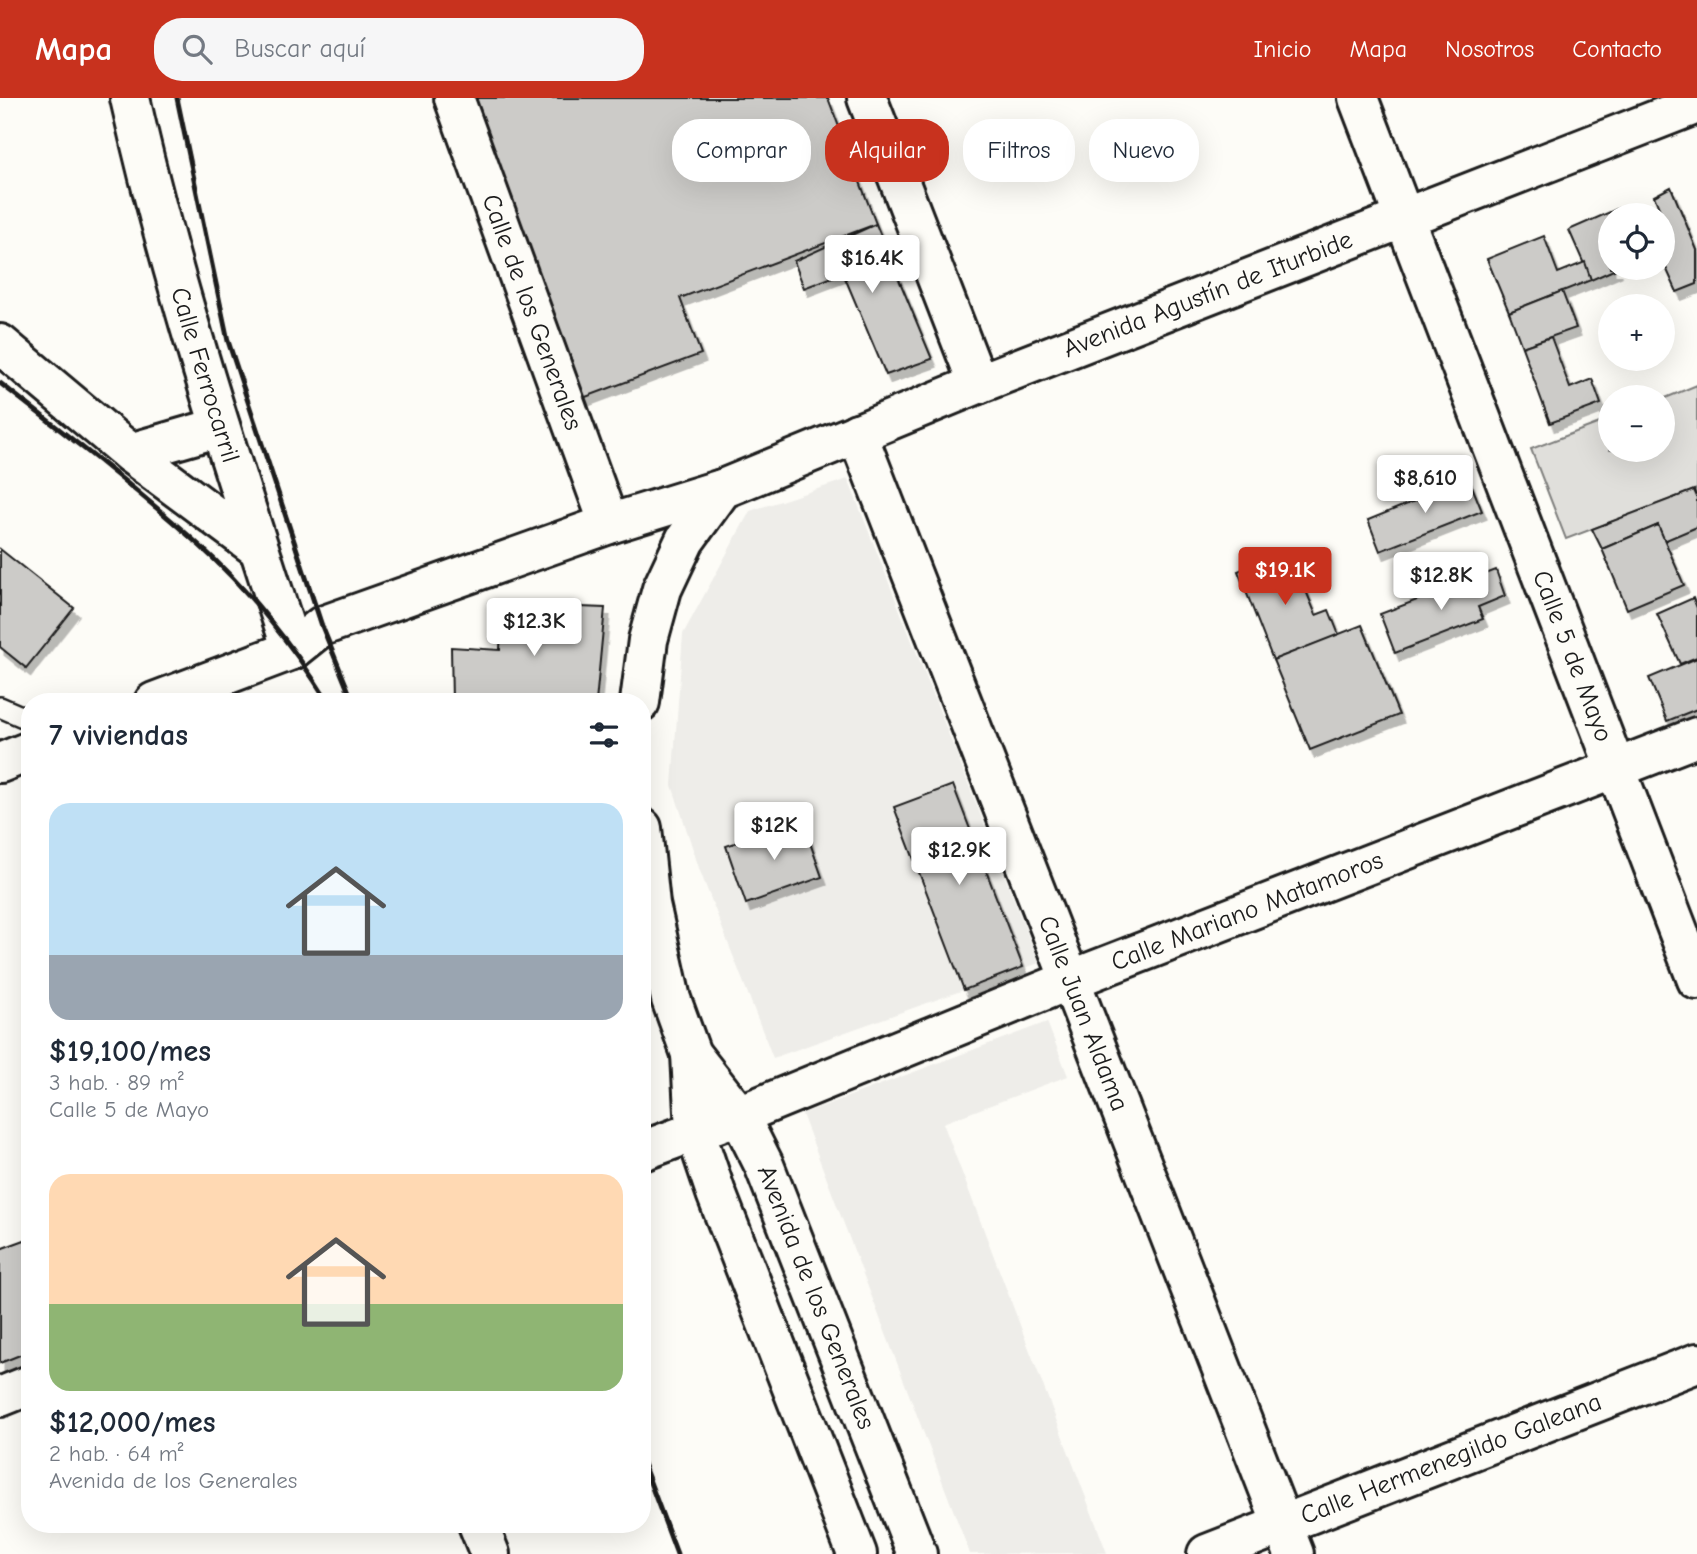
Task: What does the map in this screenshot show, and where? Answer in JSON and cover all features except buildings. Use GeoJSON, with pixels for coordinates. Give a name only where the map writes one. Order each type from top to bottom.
{"type":"FeatureCollection","features":[{"type":"Feature","properties":{"kind":"street","name":"Calle Ferrocarril"},"geometry":{"type":"LineString","coordinates":[[130,98],[146,172],[220,427],[292,650]]}},
{"type":"Feature","properties":{"kind":"street","name":"Calle de los Generales"},"geometry":{"type":"LineString","coordinates":[[454,98],[609,524]]}},
{"type":"Feature","properties":{"kind":"street"},"geometry":{"type":"LineString","coordinates":[[867,98],[978,384]]}},
{"type":"Feature","properties":{"kind":"street","name":"Calle 5 de Mayo"},"geometry":{"type":"LineString","coordinates":[[1358,98],[1697,980]]}},
{"type":"Feature","properties":{"kind":"street","name":"Avenida Agustín de Iturbide"},"geometry":{"type":"LineString","coordinates":[[179,693],[292,650],[322,626],[609,524],[722,489],[978,384],[1697,104]]}},
{"type":"Feature","properties":{"kind":"street"},"geometry":{"type":"LineString","coordinates":[[0,344],[130,453],[259,549]]}},
{"type":"Feature","properties":{"kind":"street"},"geometry":{"type":"LineString","coordinates":[[130,453],[220,427]]}},
{"type":"Feature","properties":{"kind":"street","name":"Calle Juan Aldama"},"geometry":{"type":"LineString","coordinates":[[857,433],[1288,1539]]}},
{"type":"Feature","properties":{"kind":"street"},"geometry":{"type":"LineString","coordinates":[[641,693],[648,640],[662,589],[685,540],[722,489]]}},
{"type":"Feature","properties":{"kind":"street","name":"Calle Mariano Matamoros"},"geometry":{"type":"LineString","coordinates":[[651,1148],[739,1115],[1070,980],[1697,737]]}},
{"type":"Feature","properties":{"kind":"street"},"geometry":{"type":"LineString","coordinates":[[0,763],[21,755]]}},
{"type":"Feature","properties":{"kind":"street","name":"Avenida de los Generales"},"geometry":{"type":"LineString","coordinates":[[651,909],[671,999],[691,1054],[695,1131],[716,1193],[857,1554]]}},
{"type":"Feature","properties":{"kind":"street","name":"Avenida de los Generales"},"geometry":{"type":"LineString","coordinates":[[691,1054],[739,1115],[764,1166],[917,1554]]}},
{"type":"Feature","properties":{"kind":"street","name":"Calle Hermenegildo Galeana"},"geometry":{"type":"LineString","coordinates":[[1208,1554],[1288,1539],[1697,1363]]}},
{"type":"Feature","properties":{"kind":"street"},"geometry":{"type":"LineString","coordinates":[[0,1397],[21,1389]]}},
{"type":"Feature","properties":{"kind":"street"},"geometry":{"type":"LineString","coordinates":[[482,1533],[490,1554]]}},
{"type":"Feature","properties":{"kind":"lane"},"geometry":{"type":"LineString","coordinates":[[0,707],[21,716]]}},
{"type":"Feature","properties":{"kind":"shaded area"},"geometry":{"type":"Polygon","coordinates":[[[1697,385],[1697,489],[1566,539],[1531,449],[1598,424],[1598,462],[1675,462],[1675,394],[1697,385]]]}},
{"type":"Feature","properties":{"kind":"shaded area"},"geometry":{"type":"Polygon","coordinates":[[[848,479],[1039,963],[773,1058],[700,871],[672,785],[683,634],[750,511],[848,479]]]}},
{"type":"Feature","properties":{"kind":"shaded area"},"geometry":{"type":"Polygon","coordinates":[[[1047,1022],[1068,1076],[943,1123],[1107,1553],[970,1554],[802,1114],[1047,1022]]]}},
{"type":"Feature","properties":{"kind":"railway"},"geometry":{"type":"LineString","coordinates":[[177,98],[228,341],[322,626],[349,693]]}},
{"type":"Feature","properties":{"kind":"railway"},"geometry":{"type":"LineString","coordinates":[[0,383],[126,482],[217,562],[269,619],[322,693]]}},
{"type":"Feature","properties":{"kind":"railway"},"geometry":{"type":"LineString","coordinates":[[651,1485],[677,1554]]}}]}
